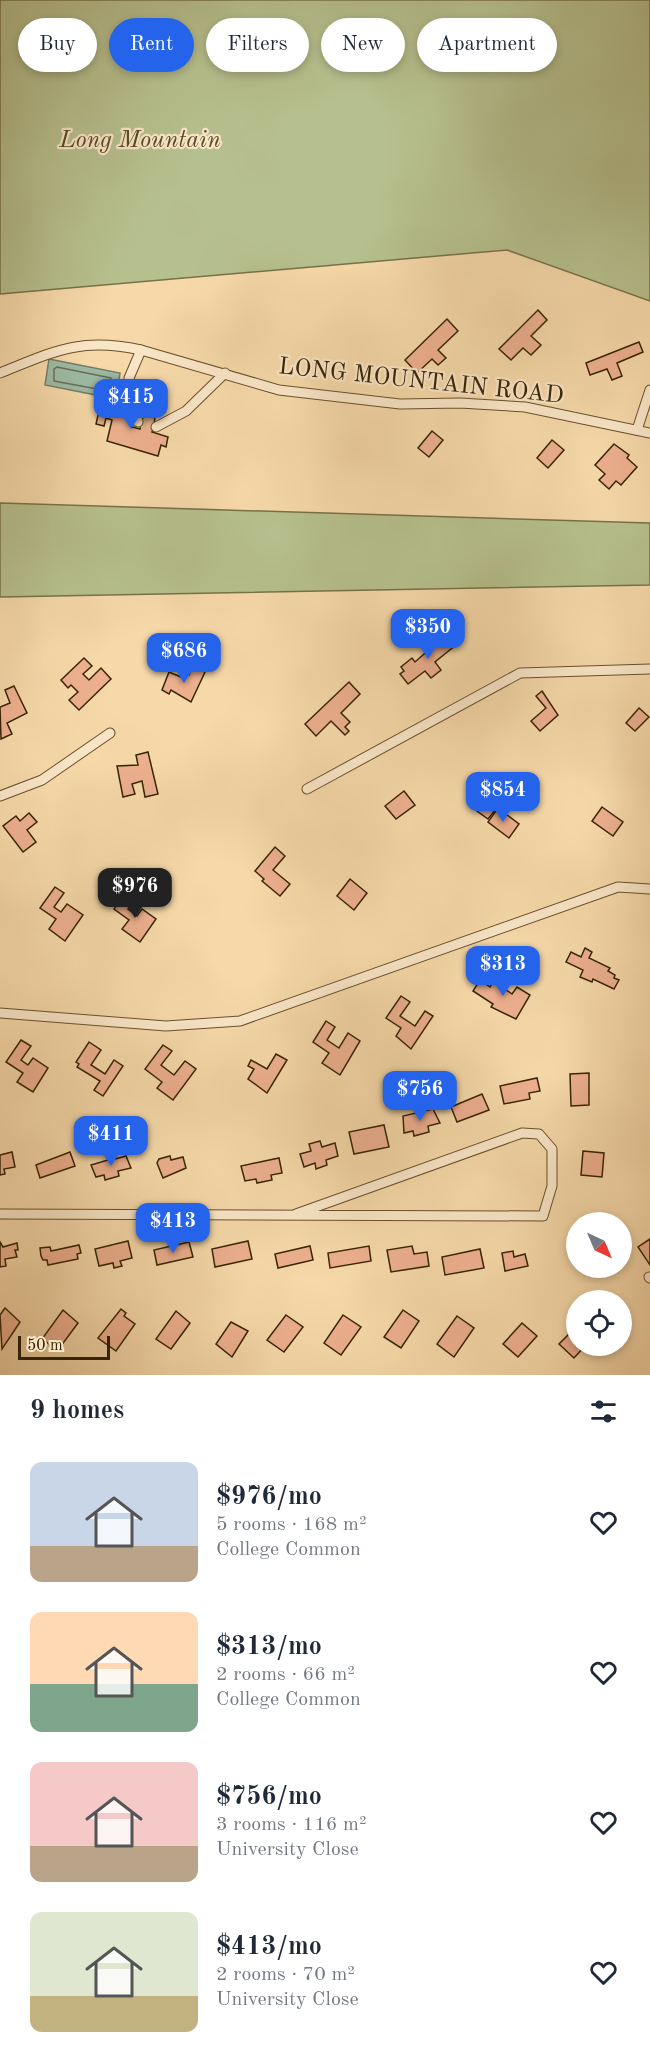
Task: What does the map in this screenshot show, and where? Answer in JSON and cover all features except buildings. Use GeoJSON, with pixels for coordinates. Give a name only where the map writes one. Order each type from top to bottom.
{"type":"FeatureCollection","features":[{"type":"Feature","properties":{"kind":"street","name":"LONG MOUNTAIN ROAD"},"geometry":{"type":"LineString","coordinates":[[0,373],[80,345],[113,344],[225,373],[279,390],[400,404],[525,407],[650,433]]}},
{"type":"Feature","properties":{"kind":"street"},"geometry":{"type":"LineString","coordinates":[[138,422],[129,378],[141,350]]}},
{"type":"Feature","properties":{"kind":"street"},"geometry":{"type":"LineString","coordinates":[[156,427],[186,411],[225,373]]}},
{"type":"Feature","properties":{"kind":"street"},"geometry":{"type":"LineString","coordinates":[[637,430],[650,390]]}},
{"type":"Feature","properties":{"kind":"street"},"geometry":{"type":"LineString","coordinates":[[307,789],[520,673],[650,669]]}},
{"type":"Feature","properties":{"kind":"street"},"geometry":{"type":"LineString","coordinates":[[0,796],[42,780],[110,733]]}},
{"type":"Feature","properties":{"kind":"street"},"geometry":{"type":"LineString","coordinates":[[0,1013],[166,1026],[240,1021],[618,887],[650,889]]}},
{"type":"Feature","properties":{"kind":"street"},"geometry":{"type":"LineString","coordinates":[[0,1214],[543,1216],[552,1186],[552,1149],[539,1134],[522,1133],[296,1214]]}},
{"type":"Feature","properties":{"kind":"green space","name":"Long Mountain"},"geometry":{"type":"Polygon","coordinates":[[[0,0],[650,0],[650,301],[507,250],[0,294],[0,0]]]}},
{"type":"Feature","properties":{"kind":"green space"},"geometry":{"type":"Polygon","coordinates":[[[0,503],[650,523],[650,585],[0,597],[0,503]]]}},
{"type":"Feature","properties":{"kind":"water"},"geometry":{"type":"Polygon","coordinates":[[[49,359],[120,373],[116,399],[45,385],[49,359]]]}},
{"type":"Feature","properties":{"kind":"tunnel"},"geometry":{"type":"LineString","coordinates":[[138,422],[156,427]]}}]}
